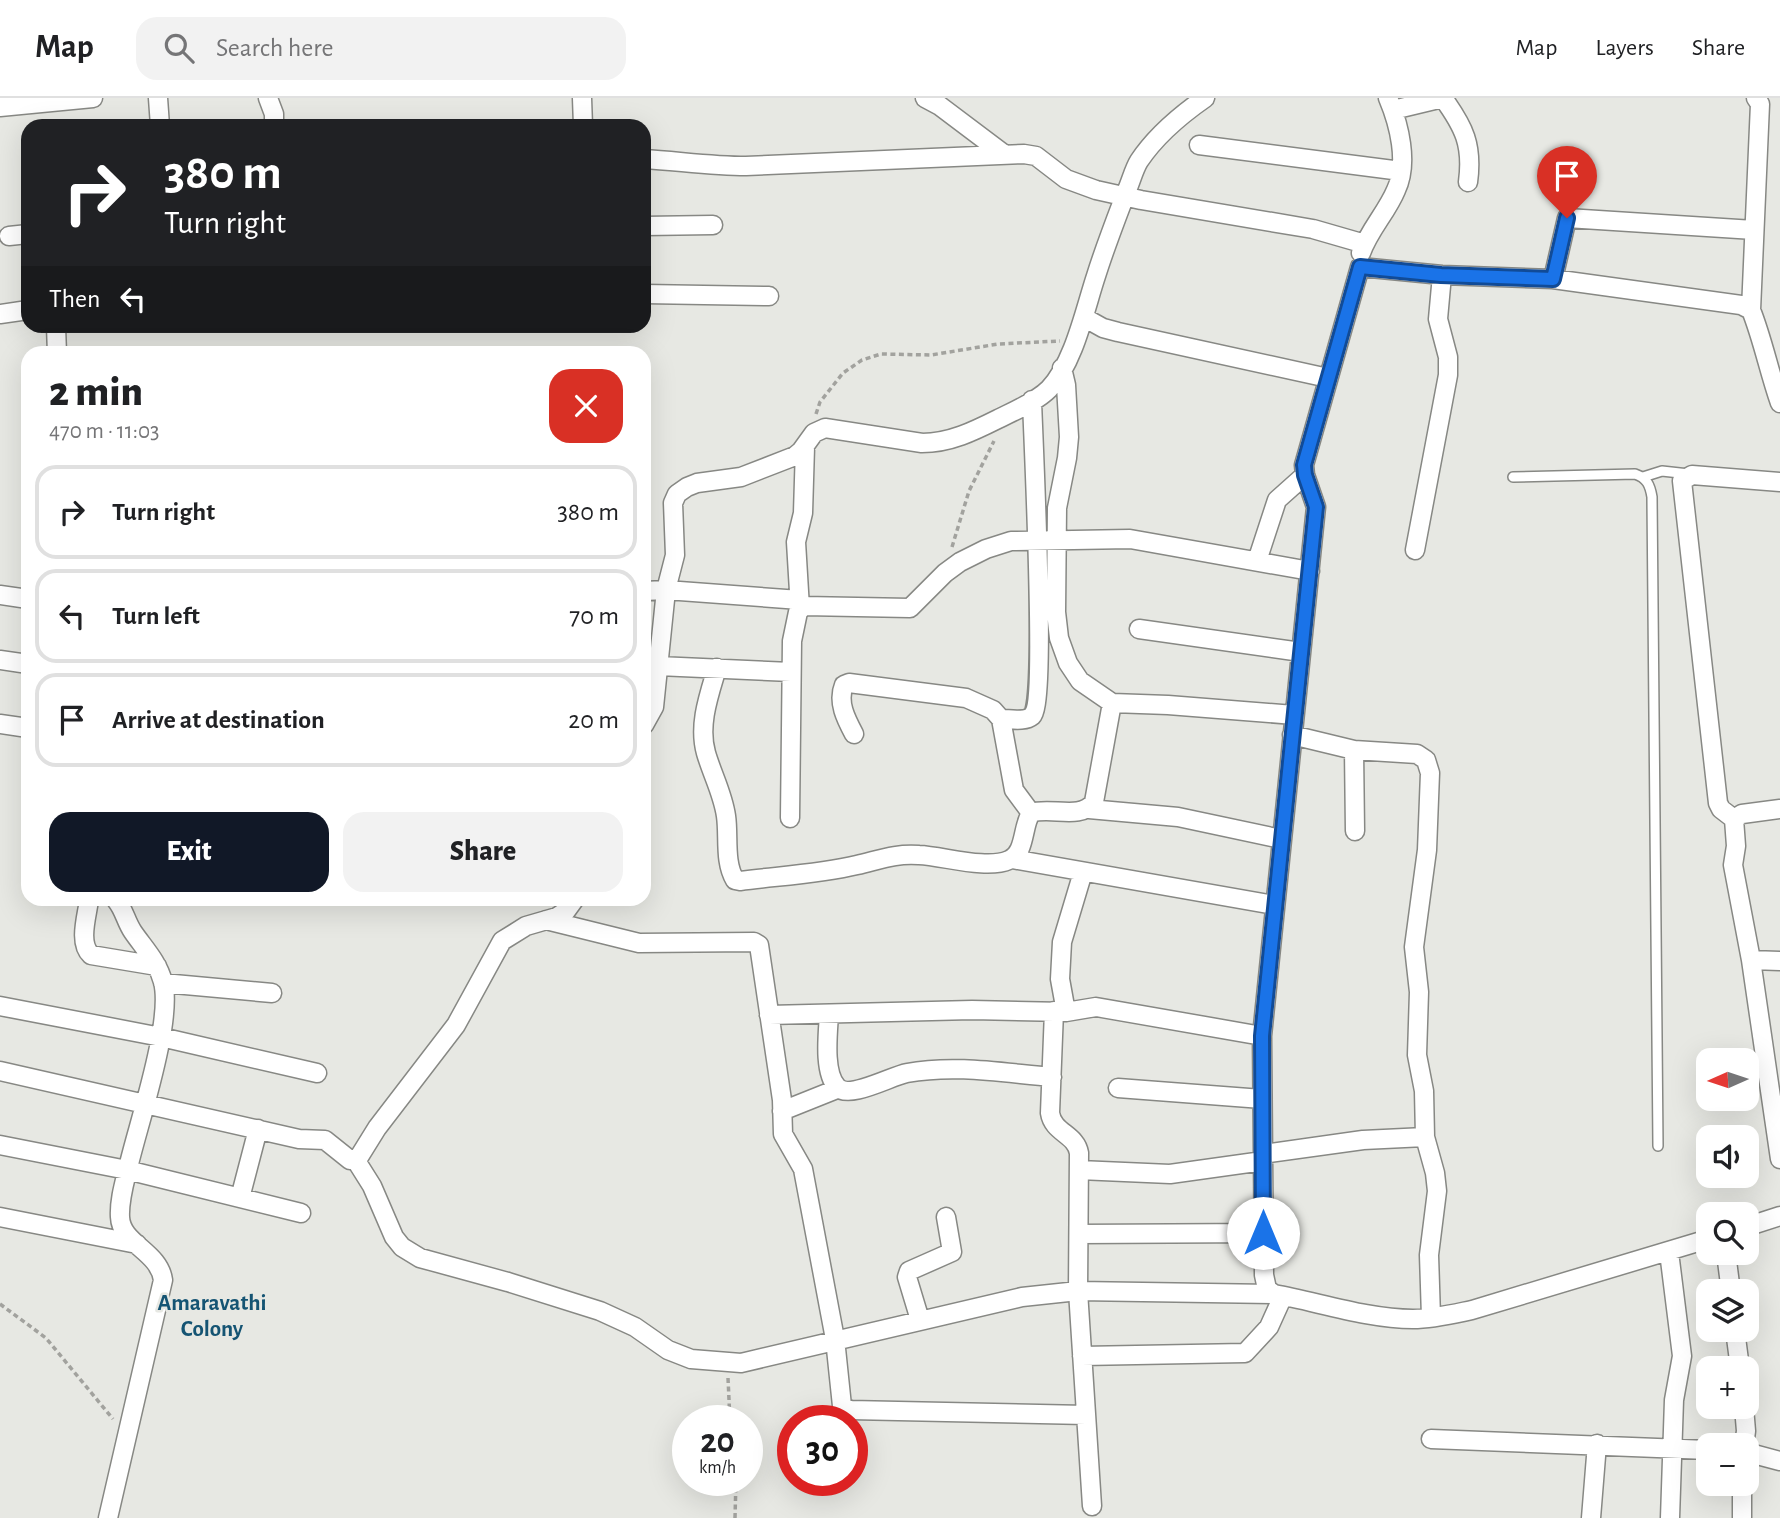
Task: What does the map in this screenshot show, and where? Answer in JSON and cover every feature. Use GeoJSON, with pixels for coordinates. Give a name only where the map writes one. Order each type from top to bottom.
{"type":"FeatureCollection","features":[{"type":"Feature","properties":{"kind":"street"},"geometry":{"type":"LineString","coordinates":[[0,107],[37,101],[93,98]]}},
{"type":"Feature","properties":{"kind":"street"},"geometry":{"type":"LineString","coordinates":[[158,98],[160,119]]}},
{"type":"Feature","properties":{"kind":"street"},"geometry":{"type":"LineString","coordinates":[[268,98],[274,119]]}},
{"type":"Feature","properties":{"kind":"street"},"geometry":{"type":"LineString","coordinates":[[582,98],[583,119]]}},
{"type":"Feature","properties":{"kind":"street"},"geometry":{"type":"LineString","coordinates":[[925,98],[940,106],[1005,155]]}},
{"type":"Feature","properties":{"kind":"street"},"geometry":{"type":"LineString","coordinates":[[651,713],[654,707],[666,590],[675,555],[673,503],[677,494],[687,486],[741,477],[795,456],[819,429],[938,443],[951,440],[1007,414],[1049,389],[1085,318],[1088,299],[1107,240],[1138,162],[1205,98]]}},
{"type":"Feature","properties":{"kind":"street"},"geometry":{"type":"LineString","coordinates":[[1279,1295],[1267,1289],[1264,1275],[1262,1036],[1316,507],[1304,465],[1360,267],[1361,251],[1396,191],[1401,171],[1398,124],[1390,104],[1443,98],[1464,128],[1469,145],[1468,181]]}},
{"type":"Feature","properties":{"kind":"street"},"geometry":{"type":"LineString","coordinates":[[1756,98],[1759,104],[1751,310],[1780,402]]}},
{"type":"Feature","properties":{"kind":"street"},"geometry":{"type":"LineString","coordinates":[[1199,145],[1401,171]]}},
{"type":"Feature","properties":{"kind":"street"},"geometry":{"type":"LineString","coordinates":[[651,159],[687,161],[713,166],[746,166],[1024,153],[1037,156],[1066,179],[1096,190],[1312,229],[1365,244]]}},
{"type":"Feature","properties":{"kind":"street"},"geometry":{"type":"LineString","coordinates":[[1553,279],[1567,218],[1754,230]]}},
{"type":"Feature","properties":{"kind":"street"},"geometry":{"type":"LineString","coordinates":[[651,226],[713,225]]}},
{"type":"Feature","properties":{"kind":"street"},"geometry":{"type":"LineString","coordinates":[[9,236],[21,235]]}},
{"type":"Feature","properties":{"kind":"street"},"geometry":{"type":"LineString","coordinates":[[1360,267],[1441,275],[1553,279],[1741,305],[1751,310]]}},
{"type":"Feature","properties":{"kind":"street"},"geometry":{"type":"LineString","coordinates":[[1415,550],[1448,375],[1448,357],[1438,320],[1441,275]]}},
{"type":"Feature","properties":{"kind":"street"},"geometry":{"type":"LineString","coordinates":[[651,294],[769,296]]}},
{"type":"Feature","properties":{"kind":"street"},"geometry":{"type":"LineString","coordinates":[[0,314],[21,311]]}},
{"type":"Feature","properties":{"kind":"street"},"geometry":{"type":"LineString","coordinates":[[1085,318],[1103,328],[1118,332],[1328,379]]}},
{"type":"Feature","properties":{"kind":"street"},"geometry":{"type":"LineString","coordinates":[[1062,368],[1066,385],[1069,438],[1068,458],[1057,508],[1059,638],[1068,663],[1080,681],[1112,704],[1168,705],[1294,715]]}},
{"type":"Feature","properties":{"kind":"street"},"geometry":{"type":"LineString","coordinates":[[1001,719],[1026,719],[1032,716],[1036,710],[1040,681],[1041,640],[1032,400]]}},
{"type":"Feature","properties":{"kind":"street"},"geometry":{"type":"LineString","coordinates":[[790,818],[791,671],[794,624],[800,604],[796,542],[803,513],[805,447]]}},
{"type":"Feature","properties":{"kind":"street"},"geometry":{"type":"LineString","coordinates":[[1257,561],[1277,500],[1305,475]]}},
{"type":"Feature","properties":{"kind":"street"},"geometry":{"type":"LineString","coordinates":[[1780,482],[1692,475],[1682,481],[1681,486],[1718,803],[1721,809],[1734,819],[1736,846],[1733,865],[1751,960],[1780,1159]]}},
{"type":"Feature","properties":{"kind":"street"},"geometry":{"type":"LineString","coordinates":[[651,591],[800,604],[910,608],[945,573],[986,549],[1011,541],[1036,539],[1130,539],[1310,571]]}},
{"type":"Feature","properties":{"kind":"street"},"geometry":{"type":"LineString","coordinates":[[0,595],[21,598]]}},
{"type":"Feature","properties":{"kind":"street"},"geometry":{"type":"LineString","coordinates":[[1139,629],[1301,652]]}},
{"type":"Feature","properties":{"kind":"street"},"geometry":{"type":"LineString","coordinates":[[0,660],[21,663]]}},
{"type":"Feature","properties":{"kind":"street"},"geometry":{"type":"LineString","coordinates":[[658,666],[791,671]]}},
{"type":"Feature","properties":{"kind":"street"},"geometry":{"type":"LineString","coordinates":[[718,668],[706,708],[705,751],[724,806],[729,864],[735,880],[856,866],[900,854],[956,862],[1002,862],[1012,859],[1274,905]]}},
{"type":"Feature","properties":{"kind":"street"},"geometry":{"type":"LineString","coordinates":[[854,734],[845,717],[842,703],[844,685],[849,683],[966,698],[993,710],[1001,719],[1014,790],[1031,813]]}},
{"type":"Feature","properties":{"kind":"street"},"geometry":{"type":"LineString","coordinates":[[1031,813],[1040,810],[1082,812],[1094,802],[1112,704]]}},
{"type":"Feature","properties":{"kind":"street"},"geometry":{"type":"LineString","coordinates":[[0,724],[21,727]]}},
{"type":"Feature","properties":{"kind":"street"},"geometry":{"type":"LineString","coordinates":[[1292,735],[1354,750],[1417,754],[1426,760],[1430,772],[1427,850],[1414,947],[1419,992],[1417,1055],[1424,1091],[1425,1138],[1437,1191],[1429,1255],[1431,1317]]}},
{"type":"Feature","properties":{"kind":"street"},"geometry":{"type":"LineString","coordinates":[[1354,750],[1355,831]]}},
{"type":"Feature","properties":{"kind":"street"},"geometry":{"type":"LineString","coordinates":[[1089,808],[1178,817],[1281,839]]}},
{"type":"Feature","properties":{"kind":"street"},"geometry":{"type":"LineString","coordinates":[[1734,819],[1742,814],[1780,809]]}},
{"type":"Feature","properties":{"kind":"street"},"geometry":{"type":"LineString","coordinates":[[1012,859],[1018,852],[1031,813]]}},
{"type":"Feature","properties":{"kind":"street"},"geometry":{"type":"LineString","coordinates":[[1083,872],[1062,942],[1060,1011],[1052,1077],[1051,1120],[1054,1126],[1076,1142],[1079,1148],[1078,1291],[1092,1506]]}},
{"type":"Feature","properties":{"kind":"street"},"geometry":{"type":"LineString","coordinates":[[88,906],[84,942],[91,955],[160,975],[272,993]]}},
{"type":"Feature","properties":{"kind":"street"},"geometry":{"type":"LineString","coordinates":[[108,1518],[163,1280],[158,1264],[124,1231],[119,1215],[127,1170],[161,1037],[165,1002],[160,975],[119,906]]}},
{"type":"Feature","properties":{"kind":"street"},"geometry":{"type":"LineString","coordinates":[[0,1070],[299,1139],[325,1140],[350,1160],[355,1159],[456,1025],[502,941],[526,926],[557,917],[570,906]]}},
{"type":"Feature","properties":{"kind":"street"},"geometry":{"type":"LineString","coordinates":[[546,920],[639,943],[754,942],[759,945],[783,1133],[803,1170],[835,1339],[842,1406],[850,1410],[1086,1415]]}},
{"type":"Feature","properties":{"kind":"street"},"geometry":{"type":"LineString","coordinates":[[1751,960],[1780,961]]}},
{"type":"Feature","properties":{"kind":"street"},"geometry":{"type":"LineString","coordinates":[[0,1006],[161,1037],[317,1073]]}},
{"type":"Feature","properties":{"kind":"street"},"geometry":{"type":"LineString","coordinates":[[769,1015],[972,1010],[1060,1011],[1096,1007],[1262,1036]]}},
{"type":"Feature","properties":{"kind":"street"},"geometry":{"type":"LineString","coordinates":[[829,1014],[828,1058],[837,1089]]}},
{"type":"Feature","properties":{"kind":"street"},"geometry":{"type":"LineString","coordinates":[[782,1111],[837,1089],[858,1090],[903,1073],[943,1068],[1052,1077]]}},
{"type":"Feature","properties":{"kind":"street"},"geometry":{"type":"LineString","coordinates":[[1118,1088],[1262,1100]]}},
{"type":"Feature","properties":{"kind":"street"},"geometry":{"type":"LineString","coordinates":[[240,1198],[258,1129]]}},
{"type":"Feature","properties":{"kind":"street"},"geometry":{"type":"LineString","coordinates":[[1079,1170],[1170,1174],[1363,1140],[1425,1138]]}},
{"type":"Feature","properties":{"kind":"street"},"geometry":{"type":"LineString","coordinates":[[0,1145],[127,1170],[301,1213]]}},
{"type":"Feature","properties":{"kind":"street"},"geometry":{"type":"LineString","coordinates":[[355,1159],[372,1186],[394,1237],[402,1247],[420,1258],[600,1311],[635,1327],[683,1357],[741,1363],[1022,1297],[1078,1291],[1279,1295],[1388,1317],[1431,1317],[1472,1310],[1696,1243]]}},
{"type":"Feature","properties":{"kind":"street"},"geometry":{"type":"LineString","coordinates":[[1759,1223],[1780,1216]]}},
{"type":"Feature","properties":{"kind":"street"},"geometry":{"type":"LineString","coordinates":[[0,1217],[137,1244]]}},
{"type":"Feature","properties":{"kind":"street"},"geometry":{"type":"LineString","coordinates":[[920,1320],[907,1277],[909,1272],[953,1252],[946,1217]]}},
{"type":"Feature","properties":{"kind":"street"},"geometry":{"type":"LineString","coordinates":[[1079,1234],[1263,1233]]}},
{"type":"Feature","properties":{"kind":"street"},"geometry":{"type":"LineString","coordinates":[[1669,1252],[1682,1356],[1674,1400],[1670,1518]]}},
{"type":"Feature","properties":{"kind":"street"},"geometry":{"type":"LineString","coordinates":[[1082,1356],[1245,1353],[1269,1326],[1279,1295]]}},
{"type":"Feature","properties":{"kind":"street"},"geometry":{"type":"LineString","coordinates":[[1431,1439],[1696,1450]]}},
{"type":"Feature","properties":{"kind":"street"},"geometry":{"type":"LineString","coordinates":[[1591,1518],[1597,1444]]}},
{"type":"Feature","properties":{"kind":"street"},"geometry":{"type":"LineString","coordinates":[[1759,1455],[1780,1461]]}},
{"type":"Feature","properties":{"kind":"street"},"geometry":{"type":"LineString","coordinates":[[1742,1496],[1742,1518]]}},
{"type":"Feature","properties":{"kind":"lane"},"geometry":{"type":"LineString","coordinates":[[1643,477],[1662,471],[1692,475]]}},
{"type":"Feature","properties":{"kind":"lane"},"geometry":{"type":"LineString","coordinates":[[1513,477],[1635,474],[1643,477],[1650,485],[1658,1146]]}},
{"type":"Feature","properties":{"kind":"path"},"geometry":{"type":"LineString","coordinates":[[819,429],[816,411],[820,402],[843,373],[862,360],[881,354],[938,355],[999,344],[1075,340]]}},
{"type":"Feature","properties":{"kind":"path"},"geometry":{"type":"LineString","coordinates":[[945,573],[969,491],[1007,414]]}},
{"type":"Feature","properties":{"kind":"path"},"geometry":{"type":"LineString","coordinates":[[0,1304],[46,1338],[128,1436]]}},
{"type":"Feature","properties":{"kind":"path"},"geometry":{"type":"LineString","coordinates":[[729,1362],[729,1405]]}},
{"type":"Feature","properties":{"kind":"path"},"geometry":{"type":"LineString","coordinates":[[735,1518],[736,1496]]}},
{"type":"Feature","properties":{"kind":"district","name":"Amaravathi Colony"},"geometry":{"type":"Point","coordinates":[212,1315]}},
{"type":"Feature","properties":{"kind":"route"},"geometry":{"type":"LineString","coordinates":[[1263,1233],[1262,1036],[1316,507],[1304,465],[1360,267],[1441,275],[1553,279],[1567,218]]}}]}
